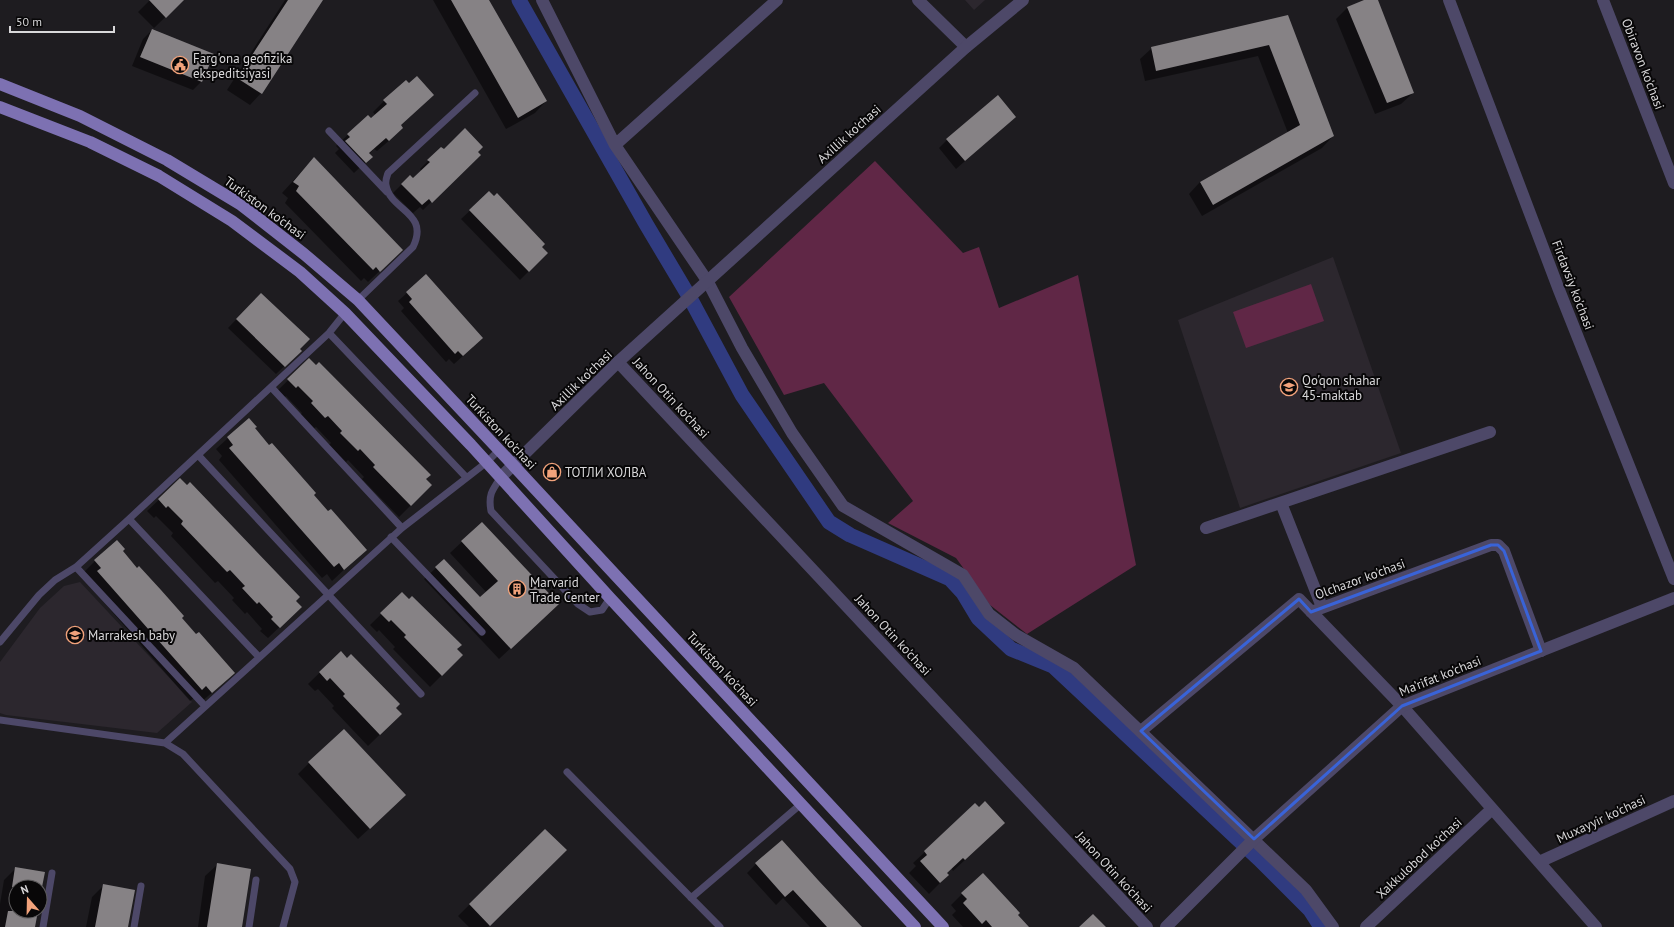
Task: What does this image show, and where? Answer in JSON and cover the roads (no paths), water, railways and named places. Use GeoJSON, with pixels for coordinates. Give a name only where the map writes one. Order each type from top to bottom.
{"type":"FeatureCollection","features":[{"type":"Feature","properties":{"kind":"main road","name":"Turkiston ko'chasi"},"geometry":{"type":"LineString","coordinates":[[0,84],[80,116],[153,153],[240,204],[304,254],[358,300],[943,927]]}},
{"type":"Feature","properties":{"kind":"main road"},"geometry":{"type":"LineString","coordinates":[[0,107],[90,142],[160,176],[232,221],[300,272],[345,313],[487,462],[610,598],[915,927]]}},
{"type":"Feature","properties":{"kind":"street"},"geometry":{"type":"LineString","coordinates":[[542,0],[615,145],[705,284],[792,433],[843,506],[963,575],[989,614],[1016,635],[1074,668],[1306,890],[1333,927]]}},
{"type":"Feature","properties":{"kind":"street"},"geometry":{"type":"LineString","coordinates":[[615,145],[778,0]]}},
{"type":"Feature","properties":{"kind":"street"},"geometry":{"type":"LineString","coordinates":[[918,0],[966,47]]}},
{"type":"Feature","properties":{"kind":"street","name":"Axillik ko'chasi"},"geometry":{"type":"LineString","coordinates":[[501,477],[618,362],[966,47],[1023,0]]}},
{"type":"Feature","properties":{"kind":"street","name":"Firdavsiy ko'chasi"},"geometry":{"type":"LineString","coordinates":[[1448,0],[1556,282],[1674,579]]}},
{"type":"Feature","properties":{"kind":"street","name":"Obiravon ko'chasi"},"geometry":{"type":"LineString","coordinates":[[1603,0],[1674,183]]}},
{"type":"Feature","properties":{"kind":"street","name":"Jahon Otin ko'chasi"},"geometry":{"type":"LineString","coordinates":[[618,362],[1147,927]]}},
{"type":"Feature","properties":{"kind":"street"},"geometry":{"type":"LineString","coordinates":[[1206,528],[1490,432]]}},
{"type":"Feature","properties":{"kind":"street"},"geometry":{"type":"LineString","coordinates":[[1281,502],[1316,610],[1539,862],[1592,925]]}},
{"type":"Feature","properties":{"kind":"street","name":"Olchazor ko'chasi"},"geometry":{"type":"LineString","coordinates":[[1141,732],[1299,599],[1316,610],[1491,545],[1498,545],[1504,551],[1540,651]]}},
{"type":"Feature","properties":{"kind":"street","name":"Ma’rifat ko'chasi"},"geometry":{"type":"LineString","coordinates":[[1166,927],[1254,839],[1402,706],[1674,598]]}},
{"type":"Feature","properties":{"kind":"street","name":"Muxayyir ko'chasi"},"geometry":{"type":"LineString","coordinates":[[1539,862],[1674,801]]}},
{"type":"Feature","properties":{"kind":"street","name":"Xakkulobod ko'chasi"},"geometry":{"type":"LineString","coordinates":[[1366,927],[1492,809]]}},
{"type":"Feature","properties":{"kind":"lane"},"geometry":{"type":"LineString","coordinates":[[390,195],[385,184],[388,172],[475,93]]}},
{"type":"Feature","properties":{"kind":"lane"},"geometry":{"type":"LineString","coordinates":[[329,131],[416,223],[418,236],[413,247],[358,300]]}},
{"type":"Feature","properties":{"kind":"lane"},"geometry":{"type":"LineString","coordinates":[[0,642],[39,595],[55,580],[76,567],[129,519],[329,333],[345,313]]}},
{"type":"Feature","properties":{"kind":"lane"},"geometry":{"type":"LineString","coordinates":[[329,333],[466,477]]}},
{"type":"Feature","properties":{"kind":"lane"},"geometry":{"type":"LineString","coordinates":[[271,387],[402,528]]}},
{"type":"Feature","properties":{"kind":"lane"},"geometry":{"type":"LineString","coordinates":[[165,743],[402,528],[487,462],[499,450]]}},
{"type":"Feature","properties":{"kind":"lane"},"geometry":{"type":"LineString","coordinates":[[198,455],[421,694]]}},
{"type":"Feature","properties":{"kind":"lane"},"geometry":{"type":"LineString","coordinates":[[501,477],[492,491],[489,500],[491,512],[578,604],[590,612],[602,610],[610,598]]}},
{"type":"Feature","properties":{"kind":"lane"},"geometry":{"type":"LineString","coordinates":[[129,519],[259,657]]}},
{"type":"Feature","properties":{"kind":"lane"},"geometry":{"type":"LineString","coordinates":[[392,537],[482,632]]}},
{"type":"Feature","properties":{"kind":"lane"},"geometry":{"type":"LineString","coordinates":[[76,567],[205,706]]}},
{"type":"Feature","properties":{"kind":"lane"},"geometry":{"type":"LineString","coordinates":[[0,720],[165,743],[183,754],[290,869],[295,882],[283,927]]}},
{"type":"Feature","properties":{"kind":"lane"},"geometry":{"type":"LineString","coordinates":[[567,772],[720,927]]}},
{"type":"Feature","properties":{"kind":"lane"},"geometry":{"type":"LineString","coordinates":[[691,898],[801,804]]}},
{"type":"Feature","properties":{"kind":"lane"},"geometry":{"type":"LineString","coordinates":[[43,927],[52,873]]}},
{"type":"Feature","properties":{"kind":"lane"},"geometry":{"type":"LineString","coordinates":[[249,927],[256,880]]}},
{"type":"Feature","properties":{"kind":"lane"},"geometry":{"type":"LineString","coordinates":[[134,927],[141,886]]}},
{"type":"Feature","properties":{"kind":"waterway"},"geometry":{"type":"LineString","coordinates":[[519,0],[646,224],[690,298],[742,395],[829,522],[850,535],[950,579],[963,593],[978,618],[1011,649],[1053,666],[1259,859],[1310,910],[1321,927]]}},
{"type":"Feature","properties":{"kind":"place","name":"Farg'ona geofizika ekspeditsiyasi"},"geometry":{"type":"Point","coordinates":[180,65]}},
{"type":"Feature","properties":{"kind":"place","name":"Qo'qon shahar 45-maktab"},"geometry":{"type":"Point","coordinates":[1289,387]}},
{"type":"Feature","properties":{"kind":"place","name":"ТОТЛИ ХОЛВА"},"geometry":{"type":"Point","coordinates":[552,472]}},
{"type":"Feature","properties":{"kind":"place","name":"Marvarid Trade Center"},"geometry":{"type":"Point","coordinates":[517,589]}},
{"type":"Feature","properties":{"kind":"place","name":"Marrakesh baby"},"geometry":{"type":"Point","coordinates":[75,635]}}]}
